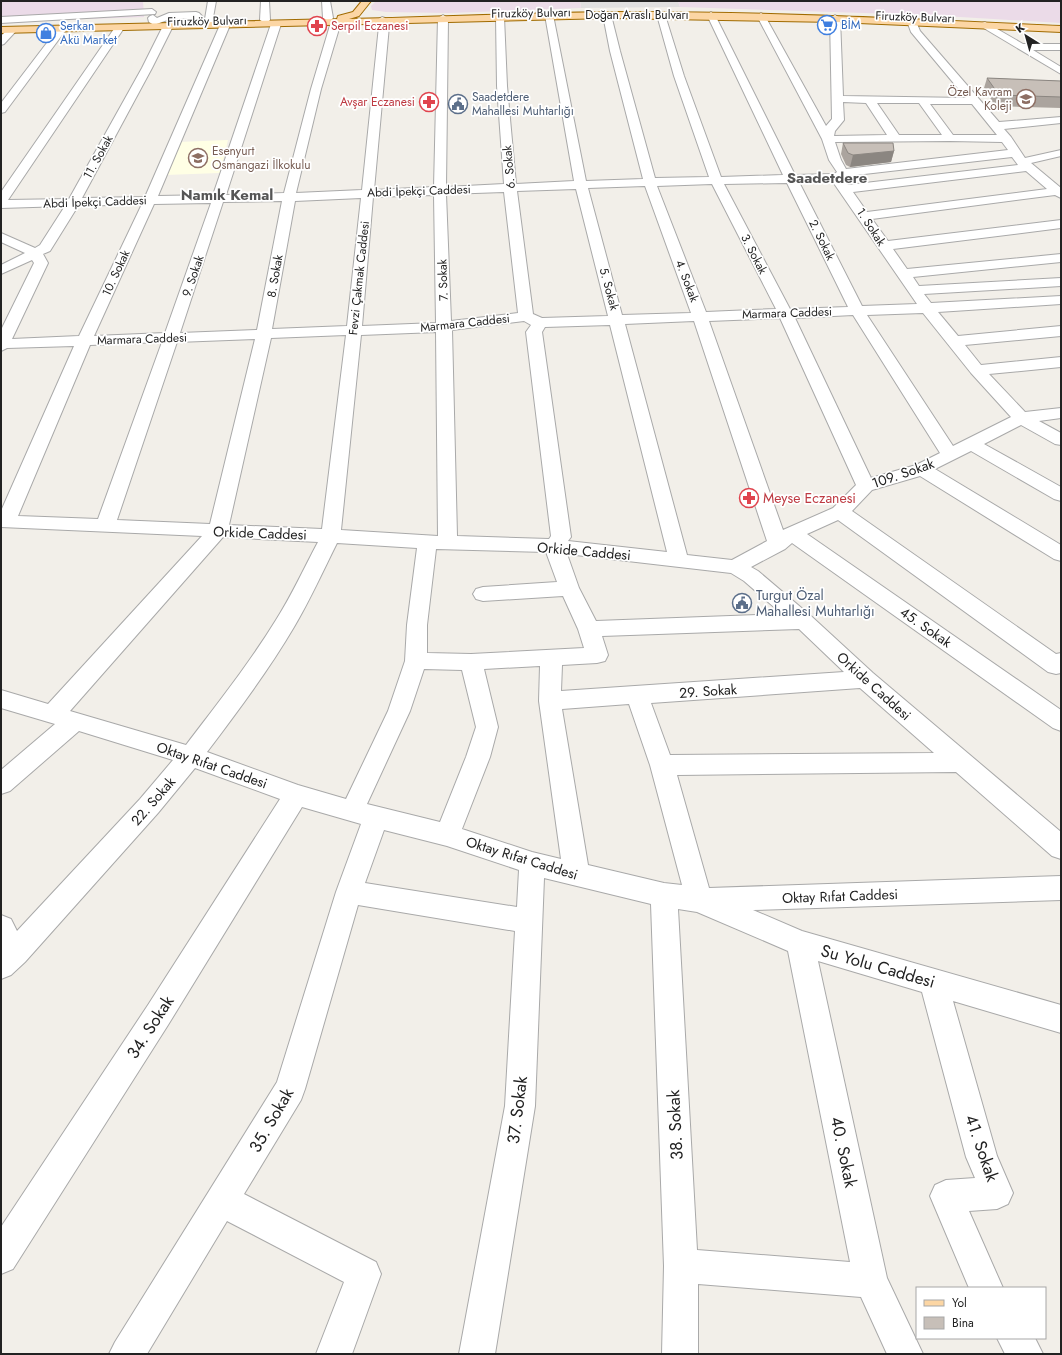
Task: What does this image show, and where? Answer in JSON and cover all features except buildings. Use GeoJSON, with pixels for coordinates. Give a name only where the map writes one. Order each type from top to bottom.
{"type":"FeatureCollection","features":[{"type":"Feature","properties":{"kind":"main road"},"geometry":{"type":"LineString","coordinates":[[335,19],[356,14],[365,3]]}},
{"type":"Feature","properties":{"kind":"main road"},"geometry":{"type":"LineString","coordinates":[[365,3],[365,12],[387,18]]}},
{"type":"Feature","properties":{"kind":"main road","name":"Firuzköy Bulvarı"},"geometry":{"type":"LineString","coordinates":[[387,18],[654,11],[895,15],[1061,24]]}},
{"type":"Feature","properties":{"kind":"main road","name":"Doğan Araslı Bulvarı"},"geometry":{"type":"LineString","coordinates":[[13,28],[62,29],[122,25],[225,25],[335,19],[607,14],[835,18],[913,24],[919,18],[975,19]]}},
{"type":"Feature","properties":{"kind":"main road"},"geometry":{"type":"LineString","coordinates":[[816,18],[837,16],[901,18],[895,15]]}},
{"type":"Feature","properties":{"kind":"main road","name":"Firuzköy Bulvarı"},"geometry":{"type":"LineString","coordinates":[[1,26],[13,28],[122,25],[153,16],[205,21],[270,22]]}},
{"type":"Feature","properties":{"kind":"main road"},"geometry":{"type":"LineString","coordinates":[[929,22],[1061,29]]}},
{"type":"Feature","properties":{"kind":"main road"},"geometry":{"type":"LineString","coordinates":[[1,30],[13,28]]}},
{"type":"Feature","properties":{"kind":"street"},"geometry":{"type":"LineString","coordinates":[[1,20],[48,18],[104,12],[153,16],[152,1]]}},
{"type":"Feature","properties":{"kind":"street"},"geometry":{"type":"LineString","coordinates":[[205,21],[212,1]]}},
{"type":"Feature","properties":{"kind":"street","name":"9. Sokak"},"geometry":{"type":"LineString","coordinates":[[105,526],[172,338],[218,198],[270,22],[265,1]]}},
{"type":"Feature","properties":{"kind":"street"},"geometry":{"type":"LineString","coordinates":[[326,1],[335,19]]}},
{"type":"Feature","properties":{"kind":"street"},"geometry":{"type":"LineString","coordinates":[[48,18],[50,6]]}},
{"type":"Feature","properties":{"kind":"street","name":"4. Sokak"},"geometry":{"type":"LineString","coordinates":[[607,14],[615,51],[650,182],[785,539]]}},
{"type":"Feature","properties":{"kind":"street","name":"3. Sokak"},"geometry":{"type":"LineString","coordinates":[[661,15],[679,76],[716,180],[785,313],[866,486]]}},
{"type":"Feature","properties":{"kind":"street","name":"2. Sokak"},"geometry":{"type":"LineString","coordinates":[[711,15],[857,310],[950,455]]}},
{"type":"Feature","properties":{"kind":"street","name":"6. Sokak"},"geometry":{"type":"LineString","coordinates":[[500,16],[502,86],[510,188],[533,319],[561,537],[554,546]]}},
{"type":"Feature","properties":{"kind":"street","name":"5. Sokak"},"geometry":{"type":"LineString","coordinates":[[548,16],[558,56],[581,185],[680,560]]}},
{"type":"Feature","properties":{"kind":"street","name":"1. Sokak"},"geometry":{"type":"LineString","coordinates":[[761,16],[828,138],[844,189],[865,216],[883,246],[916,290],[927,308],[978,370],[1021,418],[1061,440]]}},
{"type":"Feature","properties":{"kind":"street","name":"Fevzi Çakmak Caddesi"},"geometry":{"type":"LineString","coordinates":[[330,536],[354,330],[384,26],[387,18]]}},
{"type":"Feature","properties":{"kind":"street","name":"7. Sokak"},"geometry":{"type":"LineString","coordinates":[[416,661],[417,625],[437,543],[444,327],[440,191],[443,18]]}},
{"type":"Feature","properties":{"kind":"street"},"geometry":{"type":"LineString","coordinates":[[835,18],[838,120],[830,130],[828,138],[1007,139]]}},
{"type":"Feature","properties":{"kind":"street","name":"8. Sokak"},"geometry":{"type":"LineString","coordinates":[[218,531],[264,334],[289,196],[335,19]]}},
{"type":"Feature","properties":{"kind":"street"},"geometry":{"type":"LineString","coordinates":[[929,22],[913,24],[916,32],[976,101],[1007,139],[1022,161],[1059,192]]}},
{"type":"Feature","properties":{"kind":"street"},"geometry":{"type":"LineString","coordinates":[[1,202],[122,25]]}},
{"type":"Feature","properties":{"kind":"street","name":"10. Sokak"},"geometry":{"type":"LineString","coordinates":[[4,521],[84,341],[150,200],[225,25]]}},
{"type":"Feature","properties":{"kind":"street"},"geometry":{"type":"LineString","coordinates":[[985,25],[1020,47],[1060,69]]}},
{"type":"Feature","properties":{"kind":"street","name":"11. Sokak"},"geometry":{"type":"LineString","coordinates":[[1,270],[45,248],[73,203],[147,68],[168,26]]}},
{"type":"Feature","properties":{"kind":"street"},"geometry":{"type":"LineString","coordinates":[[1,42],[13,28]]}},
{"type":"Feature","properties":{"kind":"street"},"geometry":{"type":"LineString","coordinates":[[1,110],[62,29]]}},
{"type":"Feature","properties":{"kind":"street"},"geometry":{"type":"LineString","coordinates":[[1020,47],[1061,47]]}},
{"type":"Feature","properties":{"kind":"street"},"geometry":{"type":"LineString","coordinates":[[838,99],[976,101]]}},
{"type":"Feature","properties":{"kind":"street"},"geometry":{"type":"LineString","coordinates":[[869,99],[895,138]]}},
{"type":"Feature","properties":{"kind":"street"},"geometry":{"type":"LineString","coordinates":[[922,100],[950,138]]}},
{"type":"Feature","properties":{"kind":"street"},"geometry":{"type":"LineString","coordinates":[[996,126],[1061,120]]}},
{"type":"Feature","properties":{"kind":"street"},"geometry":{"type":"LineString","coordinates":[[844,189],[1022,161],[1061,153]]}},
{"type":"Feature","properties":{"kind":"street","name":"Abdi İpekçi Caddesi"},"geometry":{"type":"LineString","coordinates":[[1,202],[73,203],[367,194],[650,182],[791,179],[840,175],[902,165],[1022,161]]}},
{"type":"Feature","properties":{"kind":"street"},"geometry":{"type":"LineString","coordinates":[[1042,178],[1055,175]]}},
{"type":"Feature","properties":{"kind":"street"},"geometry":{"type":"LineString","coordinates":[[865,216],[1059,192]]}},
{"type":"Feature","properties":{"kind":"street"},"geometry":{"type":"LineString","coordinates":[[883,246],[1061,224]]}},
{"type":"Feature","properties":{"kind":"street"},"geometry":{"type":"LineString","coordinates":[[1,237],[36,253],[41,263],[1,345]]}},
{"type":"Feature","properties":{"kind":"street"},"geometry":{"type":"LineString","coordinates":[[903,274],[1061,258]]}},
{"type":"Feature","properties":{"kind":"street"},"geometry":{"type":"LineString","coordinates":[[916,290],[1061,282]]}},
{"type":"Feature","properties":{"kind":"street","name":"Marmara Caddesi"},"geometry":{"type":"LineString","coordinates":[[1,345],[444,327],[533,319],[617,320],[927,308],[1061,300]]}},
{"type":"Feature","properties":{"kind":"street"},"geometry":{"type":"LineString","coordinates":[[955,341],[1061,331]]}},
{"type":"Feature","properties":{"kind":"street"},"geometry":{"type":"LineString","coordinates":[[978,370],[1061,362]]}},
{"type":"Feature","properties":{"kind":"street","name":"109. Sokak"},"geometry":{"type":"LineString","coordinates":[[735,567],[785,539],[840,512],[866,486],[922,469],[1021,418],[1061,413]]}},
{"type":"Feature","properties":{"kind":"street"},"geometry":{"type":"LineString","coordinates":[[972,444],[1061,495]]}},
{"type":"Feature","properties":{"kind":"street"},"geometry":{"type":"LineString","coordinates":[[922,469],[1061,554]]}},
{"type":"Feature","properties":{"kind":"street"},"geometry":{"type":"LineString","coordinates":[[840,512],[1056,666],[1061,661]]}},
{"type":"Feature","properties":{"kind":"street","name":"Orkide Caddesi"},"geometry":{"type":"LineString","coordinates":[[4,521],[330,536],[437,543],[554,546],[735,567],[751,576],[804,622],[865,680],[1061,848]]}},
{"type":"Feature","properties":{"kind":"street"},"geometry":{"type":"LineString","coordinates":[[52,715],[218,531]]}},
{"type":"Feature","properties":{"kind":"street","name":"22. Sokak"},"geometry":{"type":"LineString","coordinates":[[8,960],[149,806],[191,756],[239,693],[286,622],[330,536]]}},
{"type":"Feature","properties":{"kind":"street","name":"45. Sokak"},"geometry":{"type":"LineString","coordinates":[[785,539],[1061,722]]}},
{"type":"Feature","properties":{"kind":"street"},"geometry":{"type":"LineString","coordinates":[[416,661],[471,662],[597,655],[589,630],[569,588],[554,546]]}},
{"type":"Feature","properties":{"kind":"street"},"geometry":{"type":"LineString","coordinates":[[483,594],[569,588]]}},
{"type":"Feature","properties":{"kind":"street"},"geometry":{"type":"LineString","coordinates":[[589,630],[804,622]]}},
{"type":"Feature","properties":{"kind":"street"},"geometry":{"type":"LineString","coordinates":[[551,658],[550,701],[576,874]]}},
{"type":"Feature","properties":{"kind":"street","name":"35. Sokak"},"geometry":{"type":"LineString","coordinates":[[127,1354],[221,1200],[249,1159],[290,1089],[349,892],[364,814],[416,661]]}},
{"type":"Feature","properties":{"kind":"street"},"geometry":{"type":"LineString","coordinates":[[447,835],[478,757],[487,727],[471,662]]}},
{"type":"Feature","properties":{"kind":"street","name":"29. Sokak"},"geometry":{"type":"LineString","coordinates":[[550,701],[865,680]]}},
{"type":"Feature","properties":{"kind":"street"},"geometry":{"type":"LineString","coordinates":[[637,696],[662,765],[699,900]]}},
{"type":"Feature","properties":{"kind":"street","name":"Oktay Rıfat Caddesi"},"geometry":{"type":"LineString","coordinates":[[1,699],[191,756],[296,795],[447,835],[532,862],[576,874],[664,895],[699,900],[1061,888]]}},
{"type":"Feature","properties":{"kind":"street"},"geometry":{"type":"LineString","coordinates":[[1,784],[75,721]]}},
{"type":"Feature","properties":{"kind":"street"},"geometry":{"type":"LineString","coordinates":[[662,765],[960,762]]}},
{"type":"Feature","properties":{"kind":"street","name":"34. Sokak"},"geometry":{"type":"LineString","coordinates":[[1,1257],[154,1022],[296,795]]}},
{"type":"Feature","properties":{"kind":"street","name":"37. Sokak"},"geometry":{"type":"LineString","coordinates":[[478,1354],[520,1106],[532,862]]}},
{"type":"Feature","properties":{"kind":"street"},"geometry":{"type":"LineString","coordinates":[[349,892],[530,921]]}},
{"type":"Feature","properties":{"kind":"street","name":"38. Sokak"},"geometry":{"type":"LineString","coordinates":[[664,895],[681,1266],[680,1354]]}},
{"type":"Feature","properties":{"kind":"street","name":"Su Yolu Caddesi"},"geometry":{"type":"LineString","coordinates":[[699,900],[800,943],[1061,1019]]}},
{"type":"Feature","properties":{"kind":"street"},"geometry":{"type":"LineString","coordinates":[[1,928],[8,960]]}},
{"type":"Feature","properties":{"kind":"street","name":"40. Sokak"},"geometry":{"type":"LineString","coordinates":[[800,943],[871,1281],[905,1354]]}},
{"type":"Feature","properties":{"kind":"street","name":"41. Sokak"},"geometry":{"type":"LineString","coordinates":[[932,981],[982,1157],[997,1193],[946,1196],[986,1287]]}},
{"type":"Feature","properties":{"kind":"street"},"geometry":{"type":"LineString","coordinates":[[221,1200],[364,1274],[334,1354]]}},
{"type":"Feature","properties":{"kind":"street"},"geometry":{"type":"LineString","coordinates":[[681,1266],[871,1281]]}},
{"type":"Feature","properties":{"kind":"street"},"geometry":{"type":"LineString","coordinates":[[1016,1339],[1025,1354]]}},
{"type":"Feature","properties":{"kind":"shaded area"},"geometry":{"type":"Polygon","coordinates":[[[1,1],[143,1],[144,17],[1,22],[1,1]]]}},
{"type":"Feature","properties":{"kind":"shaded area"},"geometry":{"type":"Polygon","coordinates":[[[376,1],[580,1],[581,8],[448,13],[386,12],[372,10],[371,6],[376,1]]]}},
{"type":"Feature","properties":{"kind":"shaded area"},"geometry":{"type":"Polygon","coordinates":[[[580,1],[678,1],[680,7],[581,8],[580,1]]]}},
{"type":"Feature","properties":{"kind":"shaded area"},"geometry":{"type":"Polygon","coordinates":[[[678,1],[1061,1],[1061,23],[927,15],[680,7],[678,1]]]}},
{"type":"Feature","properties":{"kind":"shaded area","name":"Esenyurt Osmangazi İlkokulu"},"geometry":{"type":"Polygon","coordinates":[[[228,140],[220,173],[165,175],[178,142],[228,140]]]}},
{"type":"Feature","properties":{"kind":"place","name":"BİM"},"geometry":{"type":"Point","coordinates":[827,25]}},
{"type":"Feature","properties":{"kind":"place","name":"Serpil Eczanesi"},"geometry":{"type":"Point","coordinates":[317,26]}},
{"type":"Feature","properties":{"kind":"place","name":"Serkan Akü Market"},"geometry":{"type":"Point","coordinates":[46,33]}},
{"type":"Feature","properties":{"kind":"place","name":"Özel Kavram Koleji"},"geometry":{"type":"Point","coordinates":[1026,99]}},
{"type":"Feature","properties":{"kind":"place","name":"Avşar Eczanesi"},"geometry":{"type":"Point","coordinates":[429,102]}},
{"type":"Feature","properties":{"kind":"place","name":"Saadetdere Mahallesi Muhtarlığı"},"geometry":{"type":"Point","coordinates":[458,104]}},
{"type":"Feature","properties":{"kind":"place","name":"Esenyurt Osmangazi İlkokulu"},"geometry":{"type":"Point","coordinates":[198,158]}},
{"type":"Feature","properties":{"kind":"place","name":"Meyse Eczanesi"},"geometry":{"type":"Point","coordinates":[749,498]}},
{"type":"Feature","properties":{"kind":"place","name":"Turgut Özal Mahallesi Muhtarlığı"},"geometry":{"type":"Point","coordinates":[742,603]}},
{"type":"Feature","properties":{"kind":"district","name":"Saadetdere"},"geometry":{"type":"Point","coordinates":[827,178]}},
{"type":"Feature","properties":{"kind":"district","name":"Namık Kemal"},"geometry":{"type":"Point","coordinates":[227,195]}}]}
